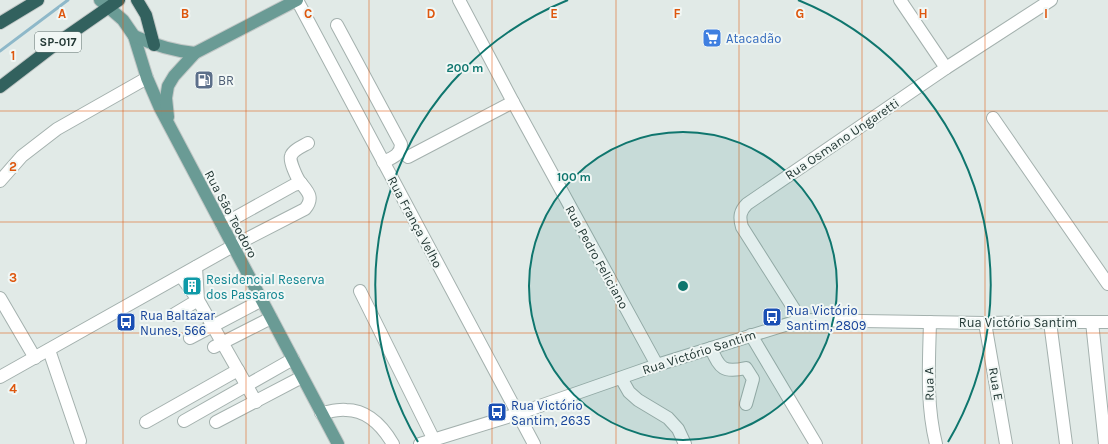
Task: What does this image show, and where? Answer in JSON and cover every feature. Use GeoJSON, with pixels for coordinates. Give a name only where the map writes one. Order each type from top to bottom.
{"type":"FeatureCollection","features":[{"type":"Feature","properties":{"kind":"highway"},"geometry":{"type":"LineString","coordinates":[[0,23],[38,0]]}},
{"type":"Feature","properties":{"kind":"highway","name":"SP-017"},"geometry":{"type":"LineString","coordinates":[[0,87],[105,4],[119,0]]}},
{"type":"Feature","properties":{"kind":"highway"},"geometry":{"type":"LineString","coordinates":[[137,0],[146,15],[154,45]]}},
{"type":"Feature","properties":{"kind":"main road"},"geometry":{"type":"LineString","coordinates":[[174,137],[166,111],[166,98],[168,86],[174,76],[195,53],[297,0]]}},
{"type":"Feature","properties":{"kind":"main road","name":"Rua São Teodoro"},"geometry":{"type":"LineString","coordinates":[[105,4],[123,20],[134,36],[147,78],[174,137],[338,444]]}},
{"type":"Feature","properties":{"kind":"main road"},"geometry":{"type":"LineString","coordinates":[[134,36],[154,45],[182,52],[195,53]]}},
{"type":"Feature","properties":{"kind":"street","name":"Rua França Velho"},"geometry":{"type":"LineString","coordinates":[[297,0],[534,444]]}},
{"type":"Feature","properties":{"kind":"street","name":"Rua Pedro Feliciano"},"geometry":{"type":"LineString","coordinates":[[458,0],[657,365]]}},
{"type":"Feature","properties":{"kind":"street"},"geometry":{"type":"LineString","coordinates":[[900,0],[946,68]]}},
{"type":"Feature","properties":{"kind":"street","name":"Rua Osmano Ungaretti"},"geometry":{"type":"LineString","coordinates":[[800,320],[742,227],[740,220],[743,209],[747,204],[946,68],[1051,0]]}},
{"type":"Feature","properties":{"kind":"street"},"geometry":{"type":"LineString","coordinates":[[338,25],[401,144],[398,154],[383,162]]}},
{"type":"Feature","properties":{"kind":"street"},"geometry":{"type":"LineString","coordinates":[[0,181],[22,156],[52,133],[147,78]]}},
{"type":"Feature","properties":{"kind":"street"},"geometry":{"type":"LineString","coordinates":[[408,157],[513,102]]}},
{"type":"Feature","properties":{"kind":"street"},"geometry":{"type":"LineString","coordinates":[[993,118],[1108,284]]}},
{"type":"Feature","properties":{"kind":"street"},"geometry":{"type":"LineString","coordinates":[[0,377],[233,246],[305,209],[309,204],[310,196],[301,183],[291,162],[291,156],[294,152],[308,143]]}},
{"type":"Feature","properties":{"kind":"street"},"geometry":{"type":"LineString","coordinates":[[222,225],[294,185],[301,183]]}},
{"type":"Feature","properties":{"kind":"street"},"geometry":{"type":"LineString","coordinates":[[196,267],[198,300]]}},
{"type":"Feature","properties":{"kind":"street"},"geometry":{"type":"LineString","coordinates":[[181,276],[198,300],[213,326],[219,345],[238,370],[256,402]]}},
{"type":"Feature","properties":{"kind":"street"},"geometry":{"type":"LineString","coordinates":[[360,291],[434,440]]}},
{"type":"Feature","properties":{"kind":"street"},"geometry":{"type":"LineString","coordinates":[[0,298],[35,358]]}},
{"type":"Feature","properties":{"kind":"street"},"geometry":{"type":"LineString","coordinates":[[173,315],[198,300]]}},
{"type":"Feature","properties":{"kind":"street"},"geometry":{"type":"LineString","coordinates":[[190,338],[262,300]]}},
{"type":"Feature","properties":{"kind":"street"},"geometry":{"type":"LineString","coordinates":[[219,345],[271,318]]}},
{"type":"Feature","properties":{"kind":"street","name":"Rua Victório Santim"},"geometry":{"type":"LineString","coordinates":[[420,444],[517,414],[657,365],[800,320],[985,324],[1108,322]]}},
{"type":"Feature","properties":{"kind":"street","name":"Rua A"},"geometry":{"type":"LineString","coordinates":[[930,322],[929,392],[931,417],[936,444]]}},
{"type":"Feature","properties":{"kind":"street"},"geometry":{"type":"LineString","coordinates":[[1050,322],[1066,444]]}},
{"type":"Feature","properties":{"kind":"street"},"geometry":{"type":"LineString","coordinates":[[1092,322],[1104,409],[1105,444]]}},
{"type":"Feature","properties":{"kind":"street","name":"Rua E"},"geometry":{"type":"LineString","coordinates":[[985,324],[1006,444]]}},
{"type":"Feature","properties":{"kind":"street"},"geometry":{"type":"LineString","coordinates":[[751,335],[816,444]]}},
{"type":"Feature","properties":{"kind":"street"},"geometry":{"type":"LineString","coordinates":[[710,348],[715,360],[725,370],[732,371],[746,368],[750,372],[753,379],[746,404]]}},
{"type":"Feature","properties":{"kind":"street"},"geometry":{"type":"LineString","coordinates":[[49,350],[80,440]]}},
{"type":"Feature","properties":{"kind":"street"},"geometry":{"type":"LineString","coordinates":[[184,421],[293,359]]}},
{"type":"Feature","properties":{"kind":"street"},"geometry":{"type":"LineString","coordinates":[[146,422],[238,370]]}},
{"type":"Feature","properties":{"kind":"street"},"geometry":{"type":"LineString","coordinates":[[216,422],[302,377]]}},
{"type":"Feature","properties":{"kind":"street"},"geometry":{"type":"LineString","coordinates":[[621,378],[629,392],[638,400],[668,418],[678,429],[685,444]]}},
{"type":"Feature","properties":{"kind":"street"},"geometry":{"type":"LineString","coordinates":[[321,413],[347,410],[360,412],[374,419],[387,434],[393,444]]}},
{"type":"Feature","properties":{"kind":"waterway"},"geometry":{"type":"LineString","coordinates":[[0,51],[68,0]]}},
{"type":"Feature","properties":{"kind":"place","name":"Atacadão"},"geometry":{"type":"Point","coordinates":[712,38]}},
{"type":"Feature","properties":{"kind":"place","name":"BR"},"geometry":{"type":"Point","coordinates":[204,80]}},
{"type":"Feature","properties":{"kind":"place","name":"Residencial Reserva dos Passaros"},"geometry":{"type":"Point","coordinates":[192,286]}},
{"type":"Feature","properties":{"kind":"place","name":"Rua Victório Santim, 2809"},"geometry":{"type":"Point","coordinates":[772,317]}},
{"type":"Feature","properties":{"kind":"place","name":"Rua Baltazar Nunes, 566"},"geometry":{"type":"Point","coordinates":[126,322]}},
{"type":"Feature","properties":{"kind":"place","name":"Rua Victório Santim, 2635"},"geometry":{"type":"Point","coordinates":[497,412]}}]}
